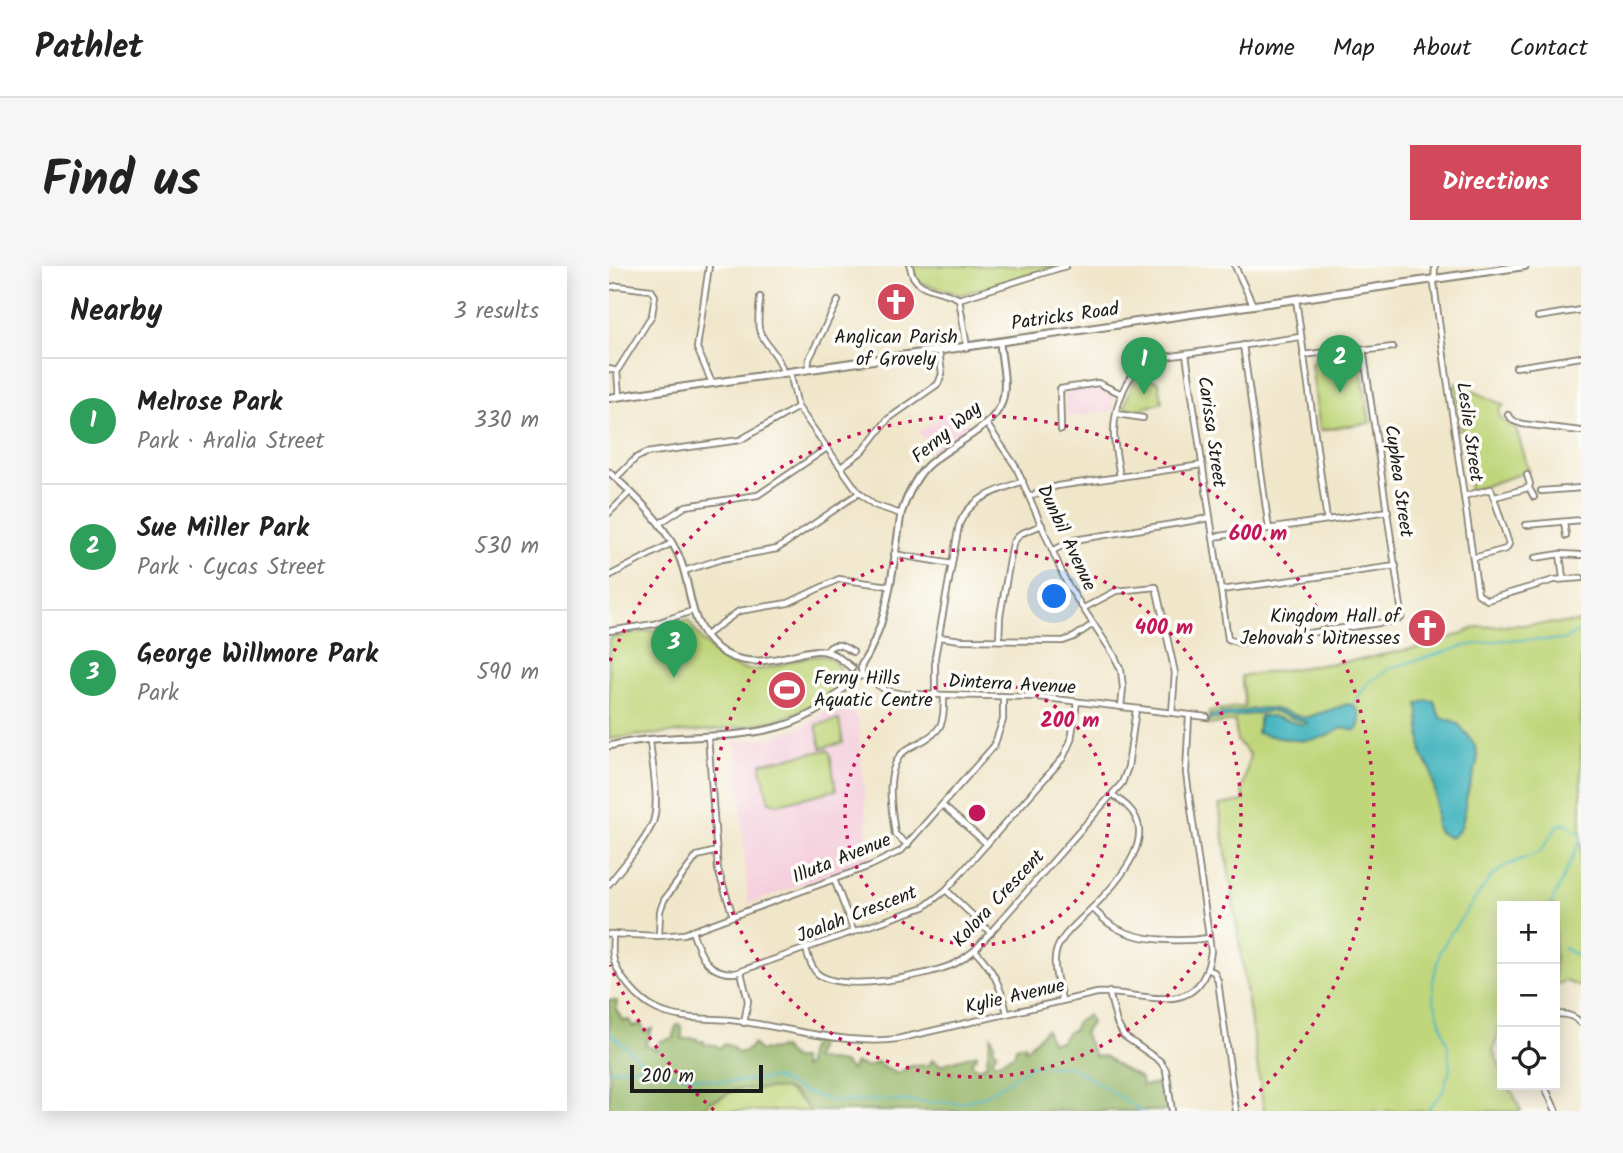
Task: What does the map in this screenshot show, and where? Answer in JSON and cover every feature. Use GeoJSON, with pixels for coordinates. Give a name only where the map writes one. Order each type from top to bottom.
{"type":"FeatureCollection","features":[{"type":"Feature","properties":{"kind":"main road","name":"Patricks Road"},"geometry":{"type":"LineString","coordinates":[[609,398],[1525,266]]}},
{"type":"Feature","properties":{"kind":"street"},"geometry":{"type":"LineString","coordinates":[[709,266],[697,348],[712,383]]}},
{"type":"Feature","properties":{"kind":"street"},"geometry":{"type":"LineString","coordinates":[[911,266],[912,276],[919,285],[959,299],[1066,266]]}},
{"type":"Feature","properties":{"kind":"street"},"geometry":{"type":"LineString","coordinates":[[1235,266],[1253,305]]}},
{"type":"Feature","properties":{"kind":"street","name":"Leslie Street"},"geometry":{"type":"LineString","coordinates":[[1435,266],[1477,590],[1483,599],[1563,578]]}},
{"type":"Feature","properties":{"kind":"street"},"geometry":{"type":"LineString","coordinates":[[609,287],[651,290],[654,293],[652,315],[617,370],[619,396]]}},
{"type":"Feature","properties":{"kind":"street"},"geometry":{"type":"LineString","coordinates":[[761,296],[758,323],[760,332],[787,372],[798,407],[859,493],[874,505],[901,514]]}},
{"type":"Feature","properties":{"kind":"street"},"geometry":{"type":"LineString","coordinates":[[959,299],[967,347]]}},
{"type":"Feature","properties":{"kind":"street"},"geometry":{"type":"LineString","coordinates":[[1296,299],[1328,520]]}},
{"type":"Feature","properties":{"kind":"street"},"geometry":{"type":"LineString","coordinates":[[808,369],[810,359],[838,301]]}},
{"type":"Feature","properties":{"kind":"street"},"geometry":{"type":"LineString","coordinates":[[1538,317],[1581,310]]}},
{"type":"Feature","properties":{"kind":"street"},"geometry":{"type":"LineString","coordinates":[[1120,477],[1114,436],[1117,414],[1122,394],[1139,365],[1152,359],[1300,337]]}},
{"type":"Feature","properties":{"kind":"street","name":"Ferny Way"},"geometry":{"type":"LineString","coordinates":[[861,666],[877,637],[901,514],[915,482],[938,456],[986,423],[997,412],[1003,399],[1000,342]]}},
{"type":"Feature","properties":{"kind":"street"},"geometry":{"type":"LineString","coordinates":[[1243,345],[1269,529]]}},
{"type":"Feature","properties":{"kind":"street"},"geometry":{"type":"LineString","coordinates":[[1303,355],[1393,346]]}},
{"type":"Feature","properties":{"kind":"street","name":"Cuphea Street"},"geometry":{"type":"LineString","coordinates":[[1228,639],[1239,643],[1401,618],[1396,566],[1363,349]]}},
{"type":"Feature","properties":{"kind":"street"},"geometry":{"type":"LineString","coordinates":[[841,467],[864,450],[888,419],[937,384],[942,374],[939,351]]}},
{"type":"Feature","properties":{"kind":"street","name":"Carissa Street"},"geometry":{"type":"LineString","coordinates":[[1186,354],[1228,639]]}},
{"type":"Feature","properties":{"kind":"street"},"geometry":{"type":"LineString","coordinates":[[1515,367],[1581,357]]}},
{"type":"Feature","properties":{"kind":"street"},"geometry":{"type":"LineString","coordinates":[[609,369],[617,370]]}},
{"type":"Feature","properties":{"kind":"street"},"geometry":{"type":"LineString","coordinates":[[1061,430],[1060,389],[1098,383],[1122,394]]}},
{"type":"Feature","properties":{"kind":"street"},"geometry":{"type":"LineString","coordinates":[[615,478],[636,458],[646,453],[740,440],[798,407]]}},
{"type":"Feature","properties":{"kind":"street"},"geometry":{"type":"LineString","coordinates":[[1117,414],[1143,418]]}},
{"type":"Feature","properties":{"kind":"street"},"geometry":{"type":"LineString","coordinates":[[1508,415],[1523,424],[1581,431]]}},
{"type":"Feature","properties":{"kind":"street","name":"Dunbil Avenue"},"geometry":{"type":"LineString","coordinates":[[986,423],[1016,467],[1067,584],[1121,670],[1121,707]]}},
{"type":"Feature","properties":{"kind":"street"},"geometry":{"type":"LineString","coordinates":[[660,523],[686,506],[758,495],[827,447]]}},
{"type":"Feature","properties":{"kind":"street"},"geometry":{"type":"LineString","coordinates":[[1030,496],[1057,486],[1202,465]]}},
{"type":"Feature","properties":{"kind":"street"},"geometry":{"type":"LineString","coordinates":[[609,472],[660,523],[684,571],[692,611],[716,647],[741,660],[753,662],[766,662],[812,650],[826,651],[852,667],[861,666],[862,675],[853,676]]}},
{"type":"Feature","properties":{"kind":"street"},"geometry":{"type":"LineString","coordinates":[[1527,475],[1529,488],[1534,496]]}},
{"type":"Feature","properties":{"kind":"street"},"geometry":{"type":"LineString","coordinates":[[935,695],[935,657],[958,525],[977,500],[1023,481]]}},
{"type":"Feature","properties":{"kind":"street"},"geometry":{"type":"LineString","coordinates":[[1464,496],[1489,488],[1493,491],[1509,546],[1506,550],[1472,558]]}},
{"type":"Feature","properties":{"kind":"street"},"geometry":{"type":"LineString","coordinates":[[1495,498],[1529,488]]}},
{"type":"Feature","properties":{"kind":"street"},"geometry":{"type":"LineString","coordinates":[[1541,491],[1581,488]]}},
{"type":"Feature","properties":{"kind":"street"},"geometry":{"type":"LineString","coordinates":[[609,513],[630,492]]}},
{"type":"Feature","properties":{"kind":"street"},"geometry":{"type":"LineString","coordinates":[[684,571],[722,559],[777,549],[859,493]]}},
{"type":"Feature","properties":{"kind":"street"},"geometry":{"type":"LineString","coordinates":[[1213,537],[1388,512]]}},
{"type":"Feature","properties":{"kind":"street"},"geometry":{"type":"LineString","coordinates":[[1054,550],[1074,540],[1210,518]]}},
{"type":"Feature","properties":{"kind":"street"},"geometry":{"type":"LineString","coordinates":[[1525,525],[1581,520]]}},
{"type":"Feature","properties":{"kind":"street"},"geometry":{"type":"LineString","coordinates":[[1565,522],[1566,536]]}},
{"type":"Feature","properties":{"kind":"street"},"geometry":{"type":"LineString","coordinates":[[999,640],[1000,616],[1013,543],[1020,534],[1042,524]]}},
{"type":"Feature","properties":{"kind":"street"},"geometry":{"type":"LineString","coordinates":[[609,576],[672,543]]}},
{"type":"Feature","properties":{"kind":"street"},"geometry":{"type":"LineString","coordinates":[[894,554],[952,564]]}},
{"type":"Feature","properties":{"kind":"street"},"geometry":{"type":"LineString","coordinates":[[1560,554],[1563,578],[1581,578]]}},
{"type":"Feature","properties":{"kind":"street"},"geometry":{"type":"LineString","coordinates":[[1535,558],[1560,554],[1581,555]]}},
{"type":"Feature","properties":{"kind":"street"},"geometry":{"type":"LineString","coordinates":[[1221,590],[1396,566]]}},
{"type":"Feature","properties":{"kind":"street"},"geometry":{"type":"LineString","coordinates":[[706,635],[739,611],[788,603],[839,579],[889,586]]}},
{"type":"Feature","properties":{"kind":"street"},"geometry":{"type":"LineString","coordinates":[[1084,608],[1116,591],[1156,587],[1175,673],[1172,713]]}},
{"type":"Feature","properties":{"kind":"street"},"geometry":{"type":"LineString","coordinates":[[609,631],[654,624],[692,611]]}},
{"type":"Feature","properties":{"kind":"street"},"geometry":{"type":"LineString","coordinates":[[939,637],[961,640],[1063,641],[1093,624]]}},
{"type":"Feature","properties":{"kind":"street"},"geometry":{"type":"LineString","coordinates":[[826,651],[830,645],[837,644],[853,652]]}},
{"type":"Feature","properties":{"kind":"street"},"geometry":{"type":"LineString","coordinates":[[852,667],[853,676]]}},
{"type":"Feature","properties":{"kind":"street","name":"Dinterra Avenue"},"geometry":{"type":"LineString","coordinates":[[862,675],[872,684],[887,691],[944,696],[1038,697],[1206,717]]}},
{"type":"Feature","properties":{"kind":"street"},"geometry":{"type":"LineString","coordinates":[[609,747],[757,732],[794,722],[833,698],[853,676]]}},
{"type":"Feature","properties":{"kind":"street"},"geometry":{"type":"LineString","coordinates":[[908,845],[895,834],[891,794],[895,764],[905,750],[939,730],[943,722],[944,696]]}},
{"type":"Feature","properties":{"kind":"street","name":"Illuta Avenue"},"geometry":{"type":"LineString","coordinates":[[611,934],[659,936],[692,932],[885,860],[901,851],[994,746],[1003,720],[1003,696]]}},
{"type":"Feature","properties":{"kind":"street","name":"Joalah Crescent"},"geometry":{"type":"LineString","coordinates":[[741,972],[924,907],[946,890],[1063,758],[1071,740],[1077,702]]}},
{"type":"Feature","properties":{"kind":"street","name":"Kolora Crescent"},"geometry":{"type":"LineString","coordinates":[[806,949],[818,974],[859,984],[933,971],[955,964],[975,950],[1122,783],[1128,766],[1136,709]]}},
{"type":"Feature","properties":{"kind":"street"},"geometry":{"type":"LineString","coordinates":[[1189,715],[1186,773],[1211,951],[1207,969],[1214,972],[1218,981],[1237,1111]]}},
{"type":"Feature","properties":{"kind":"street"},"geometry":{"type":"LineString","coordinates":[[708,736],[719,875],[733,916]]}},
{"type":"Feature","properties":{"kind":"street"},"geometry":{"type":"LineString","coordinates":[[609,884],[654,820],[650,741]]}},
{"type":"Feature","properties":{"kind":"street"},"geometry":{"type":"LineString","coordinates":[[1062,1000],[1054,964],[1056,949],[1067,933],[1127,867],[1139,846],[1140,830],[1136,817],[1113,795]]}},
{"type":"Feature","properties":{"kind":"street"},"geometry":{"type":"LineString","coordinates":[[943,806],[987,844]]}},
{"type":"Feature","properties":{"kind":"street"},"geometry":{"type":"LineString","coordinates":[[659,936],[660,911],[664,900],[697,856],[717,851]]}},
{"type":"Feature","properties":{"kind":"street"},"geometry":{"type":"LineString","coordinates":[[834,879],[854,932]]}},
{"type":"Feature","properties":{"kind":"street"},"geometry":{"type":"LineString","coordinates":[[946,890],[991,933]]}},
{"type":"Feature","properties":{"kind":"street"},"geometry":{"type":"LineString","coordinates":[[1092,908],[1111,926],[1125,932],[1171,941],[1209,938]]}},
{"type":"Feature","properties":{"kind":"street"},"geometry":{"type":"LineString","coordinates":[[692,932],[702,958],[712,969],[725,973],[741,972],[748,1001],[744,1023]]}},
{"type":"Feature","properties":{"kind":"street","name":"Kylie Avenue"},"geometry":{"type":"LineString","coordinates":[[611,934],[613,956],[619,971],[644,1002],[658,1010],[678,1016],[882,1041],[1109,992],[1167,1000],[1189,992],[1207,969]]}},
{"type":"Feature","properties":{"kind":"street"},"geometry":{"type":"LineString","coordinates":[[975,950],[993,970],[1007,1013]]}},
{"type":"Feature","properties":{"kind":"street"},"geometry":{"type":"LineString","coordinates":[[1109,992],[1123,1035],[1160,1061],[1165,1070],[1172,1111]]}},
{"type":"Feature","properties":{"kind":"street"},"geometry":{"type":"LineString","coordinates":[[1560,1014],[1577,1019],[1581,1023]]}},
{"type":"Feature","properties":{"kind":"street"},"geometry":{"type":"LineString","coordinates":[[1546,1090],[1556,1111]]}},
{"type":"Feature","properties":{"kind":"shaded area"},"geometry":{"type":"Polygon","coordinates":[[[1093,388],[1113,395],[1113,411],[1089,413],[1088,416],[1067,416],[1065,399],[1068,392],[1093,388]]]}},
{"type":"Feature","properties":{"kind":"shaded area"},"geometry":{"type":"Polygon","coordinates":[[[956,407],[969,427],[933,452],[919,432],[956,407]]]}},
{"type":"Feature","properties":{"kind":"shaded area"},"geometry":{"type":"Polygon","coordinates":[[[841,700],[858,720],[870,859],[748,904],[736,741],[771,737],[806,725],[841,700]]]}},
{"type":"Feature","properties":{"kind":"green space"},"geometry":{"type":"Polygon","coordinates":[[[913,266],[1054,267],[960,295],[921,283],[915,277],[913,266]]]}},
{"type":"Feature","properties":{"kind":"green space"},"geometry":{"type":"Polygon","coordinates":[[[1353,353],[1359,356],[1370,423],[1320,430],[1311,364],[1315,359],[1353,353]]]}},
{"type":"Feature","properties":{"kind":"green space"},"geometry":{"type":"Polygon","coordinates":[[[1139,375],[1159,382],[1162,402],[1138,410],[1124,408],[1131,388],[1139,375]]]}},
{"type":"Feature","properties":{"kind":"green space"},"geometry":{"type":"Polygon","coordinates":[[[1455,383],[1504,405],[1499,410],[1500,418],[1516,429],[1529,471],[1470,491],[1455,383]]]}},
{"type":"Feature","properties":{"kind":"green space"},"geometry":{"type":"Polygon","coordinates":[[[684,620],[689,621],[714,653],[740,668],[763,669],[817,656],[828,658],[837,665],[843,678],[823,698],[797,712],[767,722],[735,728],[609,739],[609,638],[659,629],[684,620]]]}},
{"type":"Feature","properties":{"kind":"green space"},"geometry":{"type":"Polygon","coordinates":[[[1581,622],[1581,987],[1565,981],[1560,983],[1560,901],[1497,901],[1497,1038],[1493,1051],[1497,1060],[1497,1090],[1511,1090],[1521,1111],[1264,1111],[1219,805],[1244,801],[1242,790],[1250,755],[1237,741],[1235,721],[1208,725],[1209,711],[1245,706],[1241,676],[1363,659],[1435,644],[1478,627],[1581,622]]]}},
{"type":"Feature","properties":{"kind":"green space"},"geometry":{"type":"Polygon","coordinates":[[[839,720],[843,743],[821,748],[816,725],[839,720]]]}},
{"type":"Feature","properties":{"kind":"green space"},"geometry":{"type":"Polygon","coordinates":[[[827,750],[830,753],[836,790],[778,804],[769,802],[762,763],[827,750]]]}},
{"type":"Feature","properties":{"kind":"green space"},"geometry":{"type":"Polygon","coordinates":[[[609,1000],[617,1001],[616,1009],[623,1021],[629,1020],[633,1027],[641,1023],[644,1032],[652,1029],[645,1045],[657,1050],[660,1041],[674,1038],[675,1028],[679,1024],[682,1028],[682,1039],[695,1038],[719,1048],[725,1044],[733,1047],[737,1053],[746,1051],[753,1044],[760,1051],[782,1048],[793,1059],[801,1059],[803,1068],[807,1065],[811,1046],[819,1039],[814,1059],[843,1063],[851,1070],[855,1063],[867,1067],[878,1062],[898,1074],[910,1066],[929,1065],[933,1059],[940,1065],[977,1054],[971,1062],[979,1068],[986,1065],[991,1036],[997,1052],[992,1060],[996,1063],[1014,1055],[1016,1047],[1025,1044],[1026,1050],[1046,1029],[1051,1042],[1060,1042],[1068,1032],[1074,1030],[1076,1023],[1088,1015],[1091,1023],[1084,1033],[1095,1057],[1106,1057],[1141,1079],[1142,1086],[1156,1084],[1163,1079],[1169,1111],[810,1111],[788,1090],[741,1089],[710,1101],[707,1106],[682,1111],[609,1111],[609,1000]]]}},
{"type":"Feature","properties":{"kind":"green space"},"geometry":{"type":"Polygon","coordinates":[[[609,1035],[739,1085],[781,1086],[814,1111],[609,1111],[609,1035]]]}},
{"type":"Feature","properties":{"kind":"water"},"geometry":{"type":"Polygon","coordinates":[[[1427,700],[1434,701],[1440,717],[1460,726],[1477,751],[1476,767],[1468,790],[1463,821],[1459,830],[1450,838],[1439,832],[1436,826],[1436,797],[1431,770],[1422,755],[1418,704],[1427,700]]]}},
{"type":"Feature","properties":{"kind":"water"},"geometry":{"type":"Polygon","coordinates":[[[1348,704],[1358,711],[1360,723],[1356,731],[1342,728],[1310,740],[1291,740],[1257,733],[1260,716],[1271,716],[1303,725],[1307,723],[1275,712],[1210,720],[1211,715],[1263,708],[1305,718],[1348,704]]]}},
{"type":"Feature","properties":{"kind":"waterway"},"geometry":{"type":"LineString","coordinates":[[1353,704],[1368,683],[1391,668],[1465,646],[1503,640],[1563,640],[1581,630]]}},
{"type":"Feature","properties":{"kind":"waterway"},"geometry":{"type":"LineString","coordinates":[[1427,1111],[1443,1091],[1450,1069],[1448,1047],[1434,1001],[1433,981],[1440,952],[1448,937],[1491,877],[1505,866],[1540,852],[1558,825],[1566,823],[1581,833]]}},
{"type":"Feature","properties":{"kind":"waterway"},"geometry":{"type":"LineString","coordinates":[[1552,901],[1581,839]]}},
{"type":"Feature","properties":{"kind":"waterway"},"geometry":{"type":"LineString","coordinates":[[1563,948],[1581,957]]}},
{"type":"Feature","properties":{"kind":"waterway"},"geometry":{"type":"LineString","coordinates":[[609,1032],[647,1066],[660,1072],[725,1082],[775,1078],[802,1091],[836,1102],[874,1100],[959,1103],[983,1097],[1031,1066],[1070,1066],[1142,1111]]}},
{"type":"Feature","properties":{"kind":"waterway"},"geometry":{"type":"LineString","coordinates":[[609,1070],[646,1066]]}},
{"type":"Feature","properties":{"kind":"place","name":"Anglican Parish of Grovely"},"geometry":{"type":"Point","coordinates":[896,302]}},
{"type":"Feature","properties":{"kind":"place","name":"Sue Miller Park"},"geometry":{"type":"Point","coordinates":[1340,393]}},
{"type":"Feature","properties":{"kind":"place","name":"Melrose Park"},"geometry":{"type":"Point","coordinates":[1144,395]}},
{"type":"Feature","properties":{"kind":"place","name":"Kingdom Hall of Jehovah's Witnesses"},"geometry":{"type":"Point","coordinates":[1427,628]}},
{"type":"Feature","properties":{"kind":"place","name":"George Willmore Park"},"geometry":{"type":"Point","coordinates":[674,678]}},
{"type":"Feature","properties":{"kind":"place","name":"Ferny Hills Aquatic Centre"},"geometry":{"type":"Point","coordinates":[787,690]}}]}
